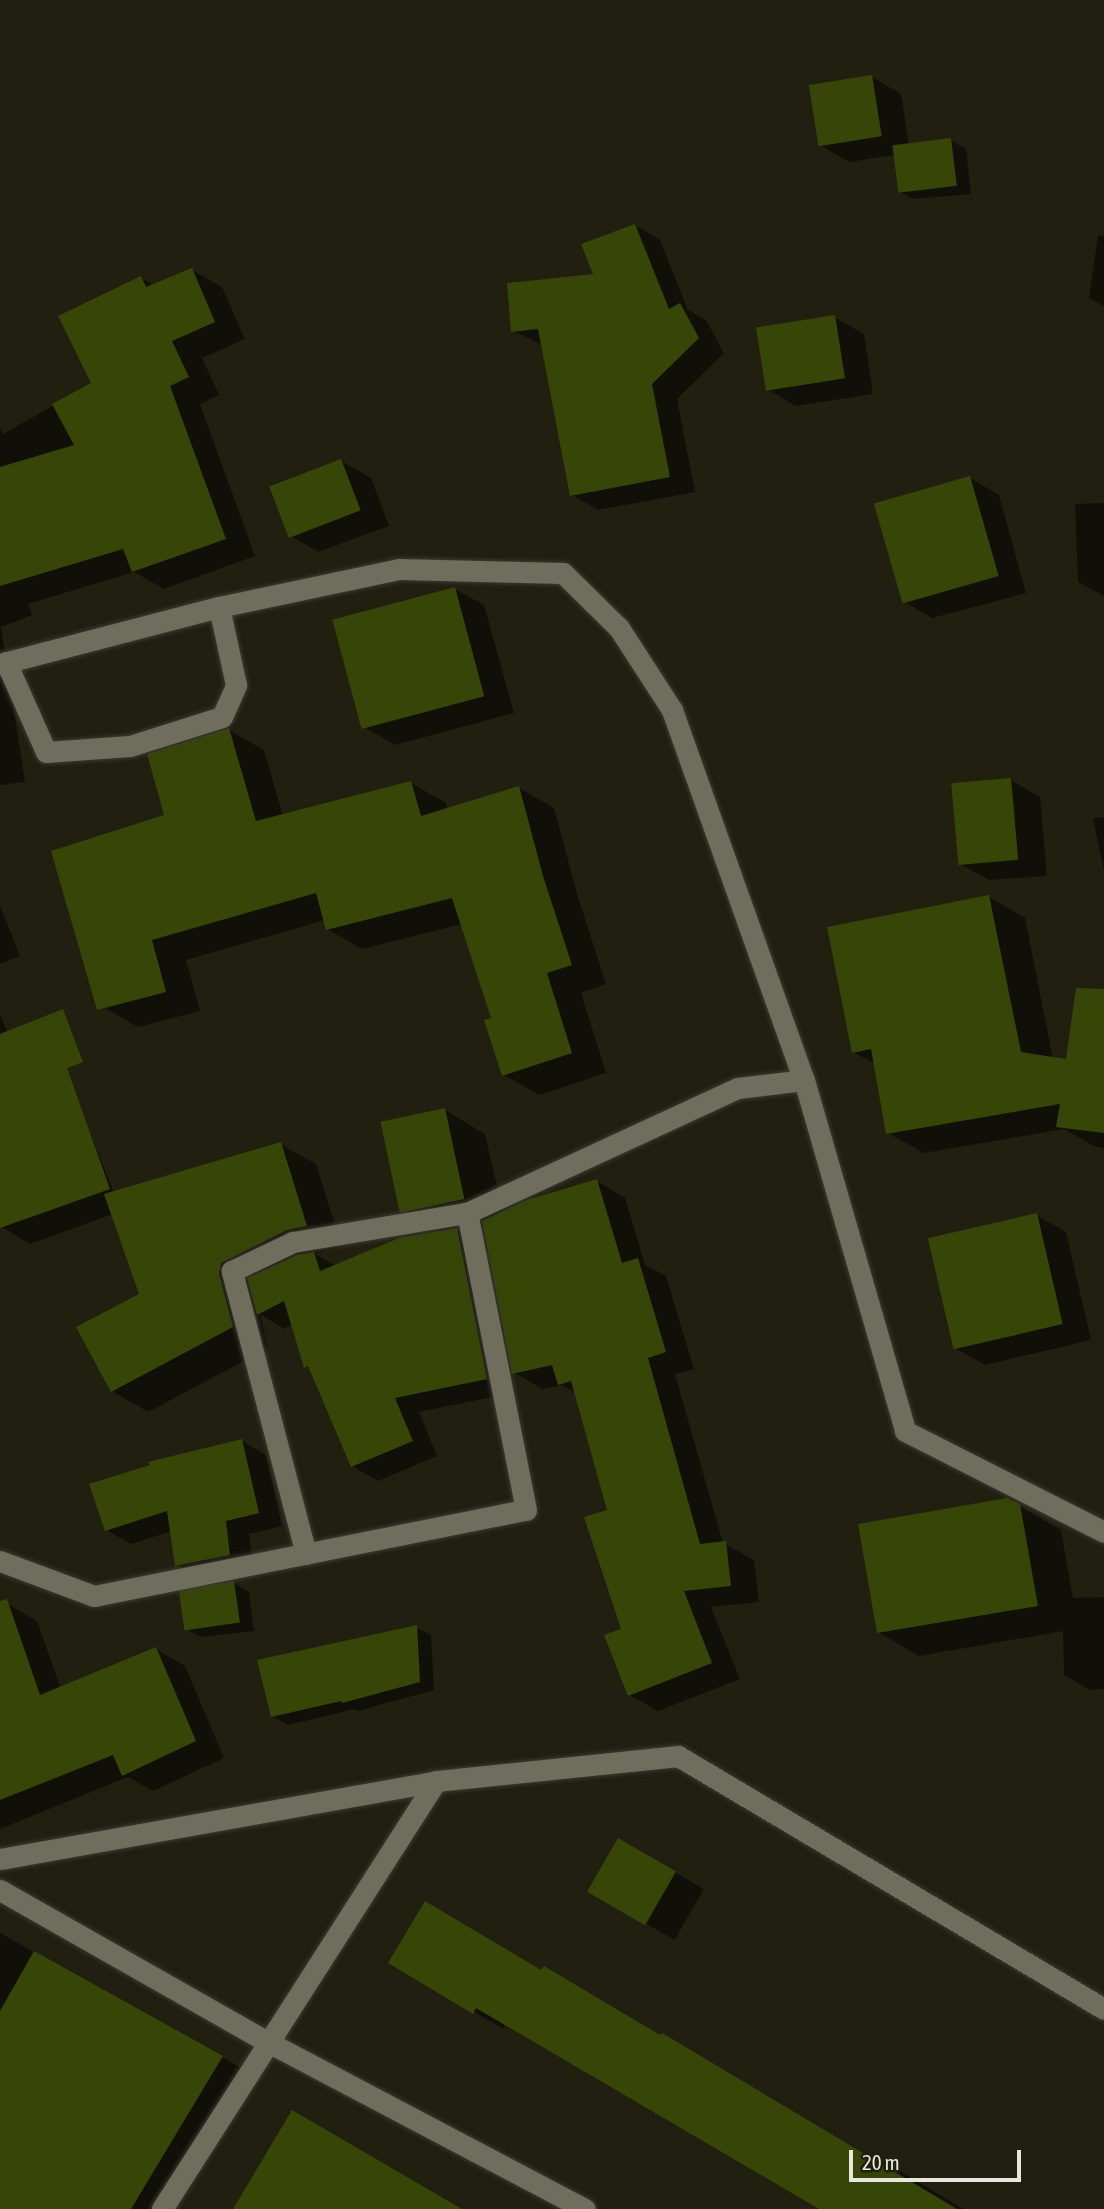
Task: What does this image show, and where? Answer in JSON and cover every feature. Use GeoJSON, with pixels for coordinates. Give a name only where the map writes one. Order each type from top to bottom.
{"type":"FeatureCollection","features":[{"type":"Feature","properties":{"kind":"street"},"geometry":{"type":"LineString","coordinates":[[219,607],[236,685],[222,717],[130,746],[46,752],[3,663],[219,607],[399,569],[563,573],[619,628],[672,710],[804,1080],[905,1431],[1104,1532]]}},
{"type":"Feature","properties":{"kind":"street"},"geometry":{"type":"LineString","coordinates":[[306,1554],[232,1271],[293,1242],[467,1213],[738,1088],[804,1080]]}},
{"type":"Feature","properties":{"kind":"street"},"geometry":{"type":"LineString","coordinates":[[0,1561],[94,1596],[526,1510],[467,1213]]}},
{"type":"Feature","properties":{"kind":"street"},"geometry":{"type":"LineString","coordinates":[[0,1859],[436,1781],[678,1756],[1104,2008]]}},
{"type":"Feature","properties":{"kind":"street"},"geometry":{"type":"LineString","coordinates":[[162,2209],[436,1781]]}},
{"type":"Feature","properties":{"kind":"street"},"geometry":{"type":"LineString","coordinates":[[0,1890],[268,2042],[585,2209]]}},
{"type":"Feature","properties":{"kind":"building"},"geometry":{"type":"Polygon","coordinates":[[[872,75],[882,136],[818,146],[809,85],[872,75]]]}},
{"type":"Feature","properties":{"kind":"building"},"geometry":{"type":"Polygon","coordinates":[[[951,138],[957,186],[898,193],[892,145],[951,138]]]}},
{"type":"Feature","properties":{"kind":"building"},"geometry":{"type":"Polygon","coordinates":[[[635,224],[669,309],[680,303],[699,338],[652,384],[670,477],[570,496],[538,329],[511,332],[507,283],[593,274],[581,244],[635,224]]]}},
{"type":"Feature","properties":{"kind":"building"},"geometry":{"type":"Polygon","coordinates":[[[192,268],[215,322],[172,341],[189,377],[170,386],[226,539],[132,572],[123,549],[0,586],[0,467],[74,445],[52,404],[91,383],[58,316],[141,276],[146,287],[192,268]]]}},
{"type":"Feature","properties":{"kind":"building"},"geometry":{"type":"Polygon","coordinates":[[[835,315],[845,378],[766,391],[756,328],[835,315]]]}},
{"type":"Feature","properties":{"kind":"building"},"geometry":{"type":"Polygon","coordinates":[[[341,459],[361,510],[289,538],[269,487],[341,459]]]}},
{"type":"Feature","properties":{"kind":"building"},"geometry":{"type":"Polygon","coordinates":[[[970,476],[999,576],[903,604],[874,504],[970,476]]]}},
{"type":"Feature","properties":{"kind":"building"},"geometry":{"type":"Polygon","coordinates":[[[455,587],[484,696],[362,729],[332,620],[455,587]]]}},
{"type":"Feature","properties":{"kind":"building"},"geometry":{"type":"Polygon","coordinates":[[[229,728],[256,821],[411,781],[421,816],[519,786],[543,876],[572,965],[547,973],[572,1053],[502,1076],[484,1020],[491,1018],[452,898],[326,930],[316,893],[152,940],[166,992],[97,1010],[51,851],[164,815],[147,754],[229,728]]]}},
{"type":"Feature","properties":{"kind":"building"},"geometry":{"type":"Polygon","coordinates":[[[1011,778],[1018,860],[958,865],[951,783],[1011,778]]]}},
{"type":"Feature","properties":{"kind":"building"},"geometry":{"type":"Polygon","coordinates":[[[989,895],[1021,1052],[1066,1059],[1076,988],[1104,989],[1104,1133],[1056,1127],[1060,1104],[886,1134],[871,1049],[852,1053],[827,927],[989,895]]]}},
{"type":"Feature","properties":{"kind":"building"},"geometry":{"type":"Polygon","coordinates":[[[63,1009],[83,1062],[67,1068],[110,1189],[0,1228],[0,1034],[63,1009]]]}},
{"type":"Feature","properties":{"kind":"building"},"geometry":{"type":"Polygon","coordinates":[[[445,1108],[464,1199],[400,1213],[380,1122],[445,1108]]]}},
{"type":"Feature","properties":{"kind":"building"},"geometry":{"type":"Polygon","coordinates":[[[281,1142],[307,1226],[287,1230],[221,1263],[219,1274],[233,1327],[111,1392],[76,1327],[139,1294],[104,1194],[281,1142]]]}},
{"type":"Feature","properties":{"kind":"building"},"geometry":{"type":"Polygon","coordinates":[[[597,1179],[622,1263],[638,1258],[666,1352],[648,1358],[700,1544],[726,1541],[731,1586],[684,1591],[712,1663],[628,1696],[604,1635],[621,1629],[584,1517],[607,1510],[571,1381],[558,1385],[552,1365],[512,1374],[482,1221],[527,1200],[597,1179]]]}},
{"type":"Feature","properties":{"kind":"building"},"geometry":{"type":"Polygon","coordinates":[[[1037,1213],[1063,1324],[954,1349],[928,1238],[1037,1213]]]}},
{"type":"Feature","properties":{"kind":"building"},"geometry":{"type":"Polygon","coordinates":[[[457,1228],[487,1379],[395,1398],[413,1441],[351,1467],[308,1366],[304,1368],[284,1301],[257,1315],[247,1278],[297,1255],[314,1252],[320,1271],[399,1238],[457,1228]]]}},
{"type":"Feature","properties":{"kind":"building"},"geometry":{"type":"Polygon","coordinates":[[[242,1439],[259,1513],[226,1521],[230,1555],[175,1566],[167,1511],[105,1531],[89,1484],[150,1465],[148,1462],[242,1439]]]}},
{"type":"Feature","properties":{"kind":"building"},"geometry":{"type":"Polygon","coordinates":[[[1007,1498],[1020,1504],[1038,1606],[877,1633],[858,1524],[1007,1498]]]}},
{"type":"Feature","properties":{"kind":"building"},"geometry":{"type":"Polygon","coordinates":[[[234,1581],[240,1623],[184,1630],[179,1589],[234,1581]]]}},
{"type":"Feature","properties":{"kind":"building"},"geometry":{"type":"Polygon","coordinates":[[[7,1599],[40,1695],[156,1647],[196,1741],[122,1776],[113,1755],[0,1800],[0,1601],[7,1599]]]}},
{"type":"Feature","properties":{"kind":"building"},"geometry":{"type":"Polygon","coordinates":[[[417,1625],[420,1682],[342,1703],[341,1701],[271,1717],[257,1660],[417,1625]]]}},
{"type":"Feature","properties":{"kind":"building"},"geometry":{"type":"Polygon","coordinates":[[[618,1838],[676,1872],[645,1925],[587,1892],[618,1838]]]}},
{"type":"Feature","properties":{"kind":"building"},"geometry":{"type":"Polygon","coordinates":[[[425,1901],[541,1970],[544,1966],[660,2035],[662,2033],[957,2209],[819,2209],[476,2008],[473,2014],[388,1963],[425,1901]]]}},
{"type":"Feature","properties":{"kind":"building"},"geometry":{"type":"Polygon","coordinates":[[[34,1951],[223,2056],[131,2209],[0,2209],[0,2011],[34,1951]]]}},
{"type":"Feature","properties":{"kind":"building"},"geometry":{"type":"Polygon","coordinates":[[[292,2110],[462,2209],[233,2209],[292,2110]]]}}]}
